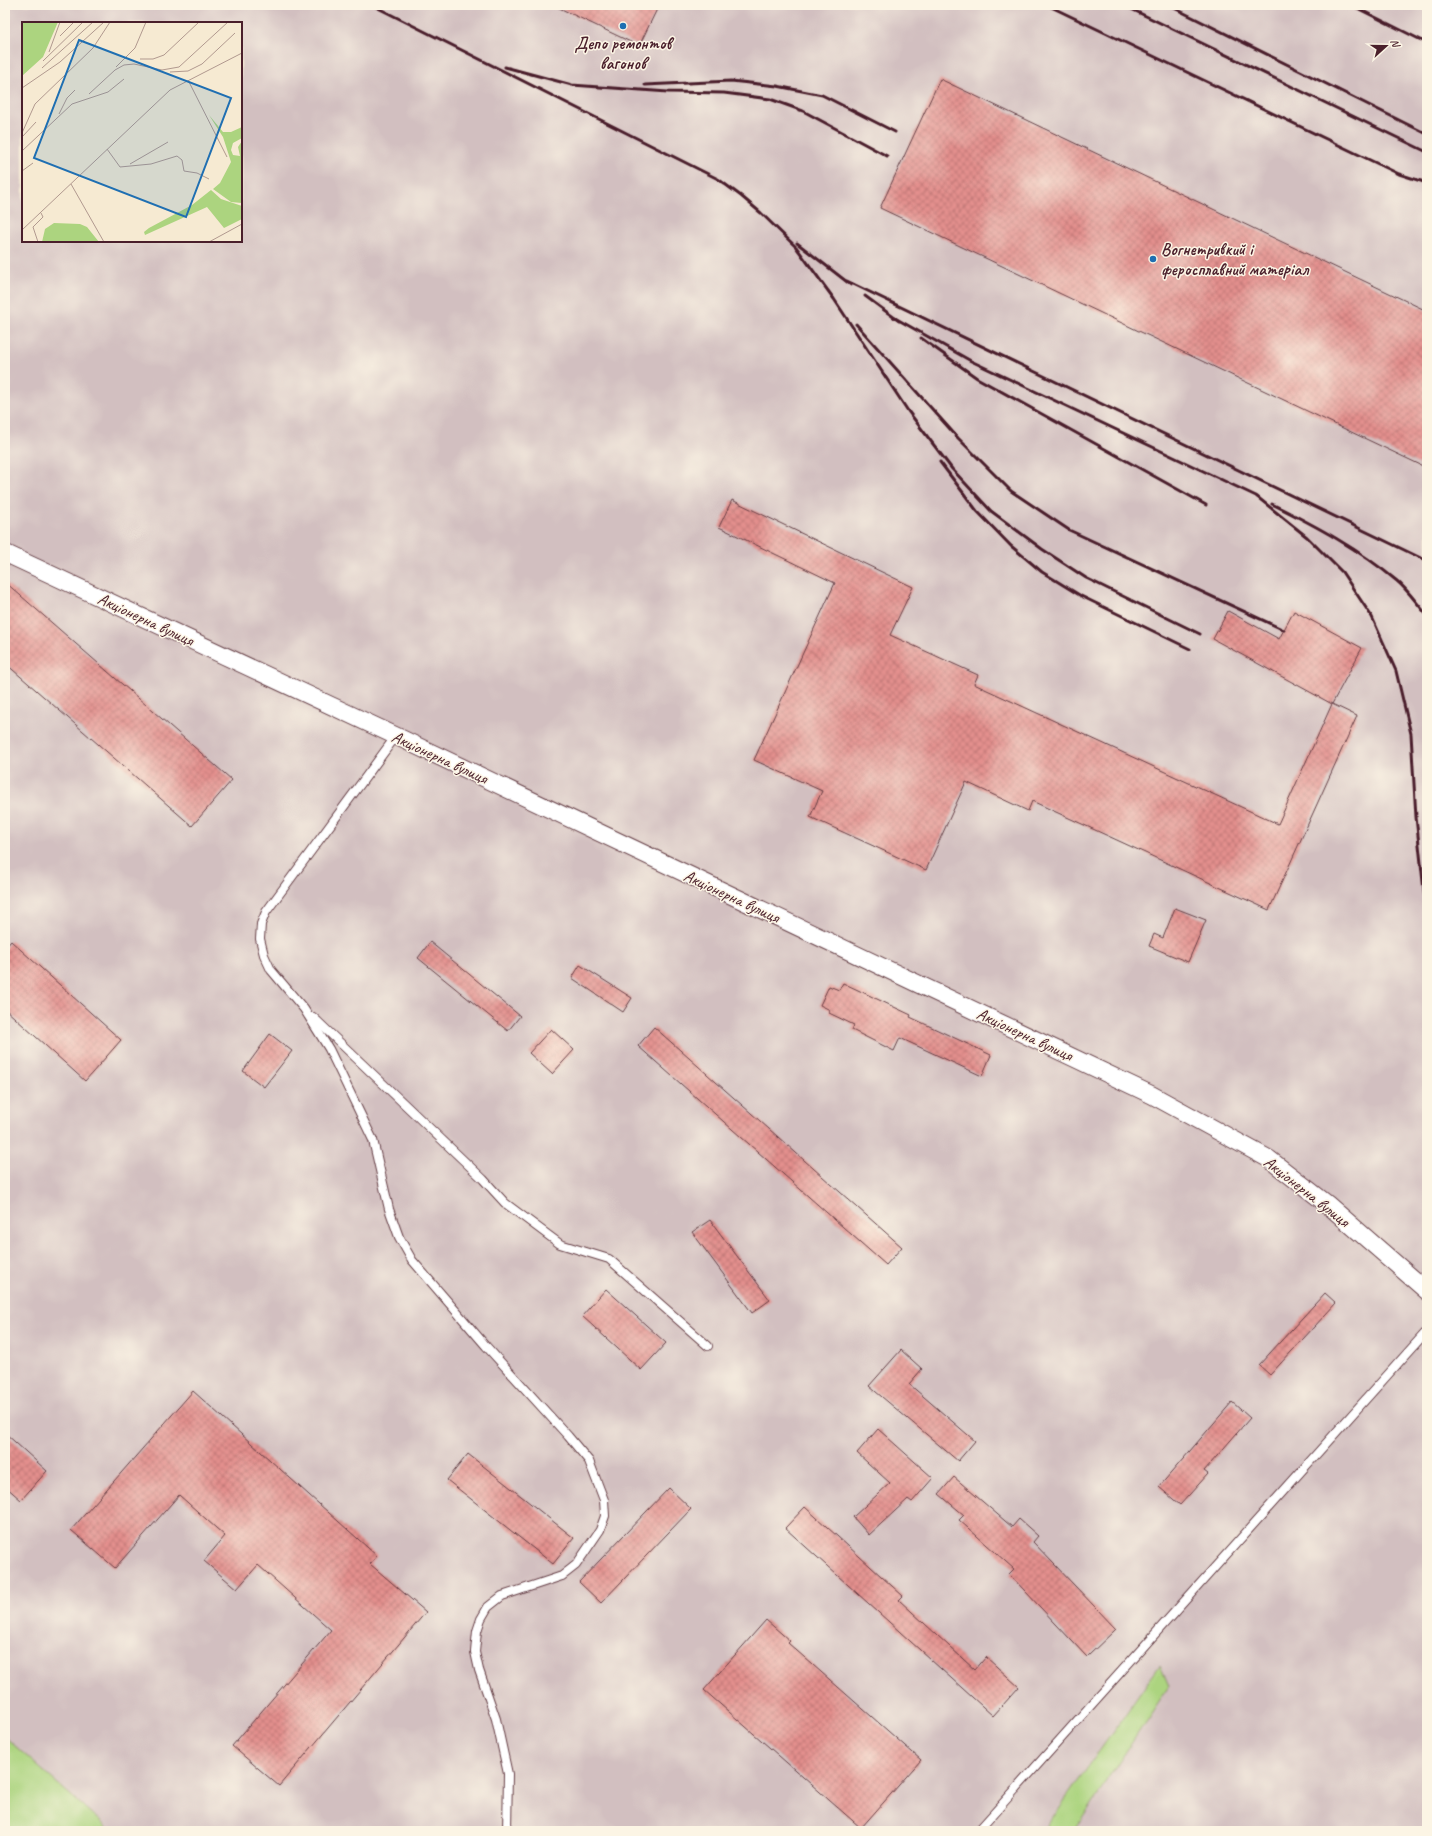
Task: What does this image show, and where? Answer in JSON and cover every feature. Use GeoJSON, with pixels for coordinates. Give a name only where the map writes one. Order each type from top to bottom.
{"type":"FeatureCollection","features":[{"type":"Feature","properties":{"kind":"street","name":"Акціонерна вулиця"},"geometry":{"type":"LineString","coordinates":[[5,553],[396,736],[1158,1098],[1269,1159],[1327,1204],[1427,1291]]}},
{"type":"Feature","properties":{"kind":"lane"},"geometry":{"type":"LineString","coordinates":[[396,736],[266,912],[261,924],[260,939],[264,955],[271,970],[304,1009],[483,1179],[505,1203],[560,1244],[609,1259],[708,1346]]}},
{"type":"Feature","properties":{"kind":"lane"},"geometry":{"type":"LineString","coordinates":[[304,1009],[329,1049],[373,1140],[389,1209],[399,1237],[409,1254],[486,1346],[589,1461],[604,1500],[605,1516],[600,1530],[576,1565],[562,1576],[502,1596],[488,1607],[481,1619],[477,1631],[475,1652],[479,1670],[496,1719],[508,1774],[507,1831]]}},
{"type":"Feature","properties":{"kind":"lane"},"geometry":{"type":"LineString","coordinates":[[978,1831],[1427,1332]]}},
{"type":"Feature","properties":{"kind":"shaded area"},"geometry":{"type":"Polygon","coordinates":[[[5,5],[1427,5],[1427,1831],[5,1831],[5,5]]]}},
{"type":"Feature","properties":{"kind":"green space"},"geometry":{"type":"Polygon","coordinates":[[[1160,1665],[1169,1686],[1074,1831],[1043,1831],[1160,1665]]]}},
{"type":"Feature","properties":{"kind":"green space"},"geometry":{"type":"Polygon","coordinates":[[[5,1737],[111,1831],[5,1831],[5,1737]]]}},
{"type":"Feature","properties":{"kind":"building","name":"Депо ремонтов вагонов"},"geometry":{"type":"Polygon","coordinates":[[[553,5],[659,5],[639,46],[553,5]]]}},
{"type":"Feature","properties":{"kind":"building","name":"Вогнетривкий і феросплавний матеріал"},"geometry":{"type":"Polygon","coordinates":[[[940,79],[1427,311],[1427,468],[880,208],[940,79]]]}},
{"type":"Feature","properties":{"kind":"building"},"geometry":{"type":"Polygon","coordinates":[[[732,500],[913,587],[890,635],[978,675],[974,684],[1278,824],[1332,704],[1357,716],[1269,910],[1032,801],[1028,811],[966,782],[926,870],[810,817],[822,791],[754,760],[835,583],[719,527],[732,500]]]}},
{"type":"Feature","properties":{"kind":"building"},"geometry":{"type":"Polygon","coordinates":[[[5,582],[232,780],[192,826],[5,663],[5,582]]]}},
{"type":"Feature","properties":{"kind":"building"},"geometry":{"type":"Polygon","coordinates":[[[1228,611],[1279,639],[1294,611],[1362,648],[1332,704],[1213,639],[1228,611]]]}},
{"type":"Feature","properties":{"kind":"building"},"geometry":{"type":"Polygon","coordinates":[[[1175,908],[1206,920],[1188,962],[1149,946],[1154,934],[1163,938],[1175,908]]]}},
{"type":"Feature","properties":{"kind":"building"},"geometry":{"type":"Polygon","coordinates":[[[11,941],[121,1040],[85,1081],[5,1009],[5,948],[11,941]]]}},
{"type":"Feature","properties":{"kind":"building"},"geometry":{"type":"Polygon","coordinates":[[[430,942],[520,1016],[508,1031],[418,958],[430,942]]]}},
{"type":"Feature","properties":{"kind":"building"},"geometry":{"type":"Polygon","coordinates":[[[580,965],[632,998],[623,1012],[572,978],[580,965]]]}},
{"type":"Feature","properties":{"kind":"building"},"geometry":{"type":"Polygon","coordinates":[[[843,983],[911,1015],[910,1017],[991,1055],[982,1076],[900,1038],[894,1051],[852,1030],[854,1025],[829,1013],[830,1010],[820,1005],[829,986],[839,990],[843,983]]]}},
{"type":"Feature","properties":{"kind":"building"},"geometry":{"type":"Polygon","coordinates":[[[654,1027],[902,1247],[886,1265],[638,1046],[654,1027]]]}},
{"type":"Feature","properties":{"kind":"building"},"geometry":{"type":"Polygon","coordinates":[[[551,1029],[574,1050],[552,1074],[529,1053],[551,1029]]]}},
{"type":"Feature","properties":{"kind":"building"},"geometry":{"type":"Polygon","coordinates":[[[270,1034],[292,1051],[264,1087],[243,1071],[270,1034]]]}},
{"type":"Feature","properties":{"kind":"building"},"geometry":{"type":"Polygon","coordinates":[[[710,1220],[770,1300],[752,1313],[692,1232],[710,1220]]]}},
{"type":"Feature","properties":{"kind":"building"},"geometry":{"type":"Polygon","coordinates":[[[606,1289],[666,1343],[641,1370],[582,1316],[606,1289]]]}},
{"type":"Feature","properties":{"kind":"building"},"geometry":{"type":"Polygon","coordinates":[[[1325,1293],[1336,1303],[1270,1375],[1259,1365],[1325,1293]]]}},
{"type":"Feature","properties":{"kind":"building"},"geometry":{"type":"Polygon","coordinates":[[[901,1350],[922,1369],[909,1384],[975,1441],[958,1461],[869,1386],[901,1350]]]}},
{"type":"Feature","properties":{"kind":"building"},"geometry":{"type":"Polygon","coordinates":[[[193,1391],[377,1556],[370,1564],[426,1612],[279,1786],[232,1746],[331,1630],[258,1565],[237,1589],[204,1561],[225,1536],[179,1495],[115,1568],[71,1530],[193,1391]]]}},
{"type":"Feature","properties":{"kind":"building"},"geometry":{"type":"Polygon","coordinates":[[[1232,1402],[1250,1418],[1204,1471],[1208,1474],[1180,1505],[1159,1487],[1232,1402]]]}},
{"type":"Feature","properties":{"kind":"building"},"geometry":{"type":"Polygon","coordinates":[[[878,1429],[933,1478],[912,1502],[908,1499],[869,1535],[853,1517],[890,1483],[857,1453],[878,1429]]]}},
{"type":"Feature","properties":{"kind":"building"},"geometry":{"type":"Polygon","coordinates":[[[5,1433],[47,1471],[21,1500],[5,1486],[5,1433]]]}},
{"type":"Feature","properties":{"kind":"building"},"geometry":{"type":"Polygon","coordinates":[[[468,1454],[574,1538],[553,1564],[447,1480],[468,1454]]]}},
{"type":"Feature","properties":{"kind":"building"},"geometry":{"type":"Polygon","coordinates":[[[954,1477],[1012,1527],[1019,1519],[1038,1536],[1033,1542],[1116,1629],[1087,1657],[1009,1574],[1014,1569],[959,1520],[964,1515],[939,1494],[954,1477]]]}},
{"type":"Feature","properties":{"kind":"building"},"geometry":{"type":"Polygon","coordinates":[[[669,1488],[691,1509],[601,1603],[579,1582],[669,1488]]]}},
{"type":"Feature","properties":{"kind":"building"},"geometry":{"type":"Polygon","coordinates":[[[805,1507],[903,1596],[899,1600],[975,1670],[986,1657],[1019,1687],[993,1716],[785,1528],[805,1507]]]}},
{"type":"Feature","properties":{"kind":"building"},"geometry":{"type":"Polygon","coordinates":[[[766,1620],[790,1641],[788,1643],[921,1760],[861,1828],[704,1690],[766,1620]]]}},
{"type":"Feature","properties":{"kind":"railway"},"geometry":{"type":"LineString","coordinates":[[372,5],[718,179],[741,196],[796,247],[834,299],[908,411],[952,469],[991,511],[1042,549],[1086,578],[1200,634]]}},
{"type":"Feature","properties":{"kind":"railway"},"geometry":{"type":"LineString","coordinates":[[1047,5],[1399,174],[1427,183]]}},
{"type":"Feature","properties":{"kind":"railway"},"geometry":{"type":"LineString","coordinates":[[1123,5],[1427,152]]}},
{"type":"Feature","properties":{"kind":"railway"},"geometry":{"type":"LineString","coordinates":[[1168,5],[1427,134]]}},
{"type":"Feature","properties":{"kind":"railway"},"geometry":{"type":"LineString","coordinates":[[1351,5],[1427,43]]}},
{"type":"Feature","properties":{"kind":"railway"},"geometry":{"type":"LineString","coordinates":[[1418,5],[1427,9]]}},
{"type":"Feature","properties":{"kind":"railway"},"geometry":{"type":"LineString","coordinates":[[505,67],[572,85],[668,92],[724,93],[770,99],[803,111],[887,156]]}},
{"type":"Feature","properties":{"kind":"railway"},"geometry":{"type":"LineString","coordinates":[[645,85],[731,81],[777,86],[822,95],[895,132]]}},
{"type":"Feature","properties":{"kind":"railway"},"geometry":{"type":"LineString","coordinates":[[797,243],[851,285]]}},
{"type":"Feature","properties":{"kind":"railway"},"geometry":{"type":"LineString","coordinates":[[847,281],[1427,561]]}},
{"type":"Feature","properties":{"kind":"railway"},"geometry":{"type":"LineString","coordinates":[[865,296],[899,321]]}},
{"type":"Feature","properties":{"kind":"railway"},"geometry":{"type":"LineString","coordinates":[[895,318],[971,361],[1256,496],[1307,537],[1342,572],[1372,617],[1396,671],[1411,734],[1416,817],[1427,919]]}},
{"type":"Feature","properties":{"kind":"railway"},"geometry":{"type":"LineString","coordinates":[[856,324],[958,438],[1011,491],[1069,530],[1284,630]]}},
{"type":"Feature","properties":{"kind":"railway"},"geometry":{"type":"LineString","coordinates":[[921,338],[977,378],[1206,505]]}},
{"type":"Feature","properties":{"kind":"railway"},"geometry":{"type":"LineString","coordinates":[[940,462],[977,511],[1011,546],[1042,572],[1081,596],[1190,649]]}},
{"type":"Feature","properties":{"kind":"railway"},"geometry":{"type":"LineString","coordinates":[[1272,504],[1352,548],[1383,569],[1409,593],[1427,615]]}},
{"type":"Feature","properties":{"kind":"place","name":"Депо ремонтов вагонов"},"geometry":{"type":"Point","coordinates":[623,26]}},
{"type":"Feature","properties":{"kind":"place","name":"Вогнетривкий і феросплавний матеріал"},"geometry":{"type":"Point","coordinates":[1153,259]}}]}
